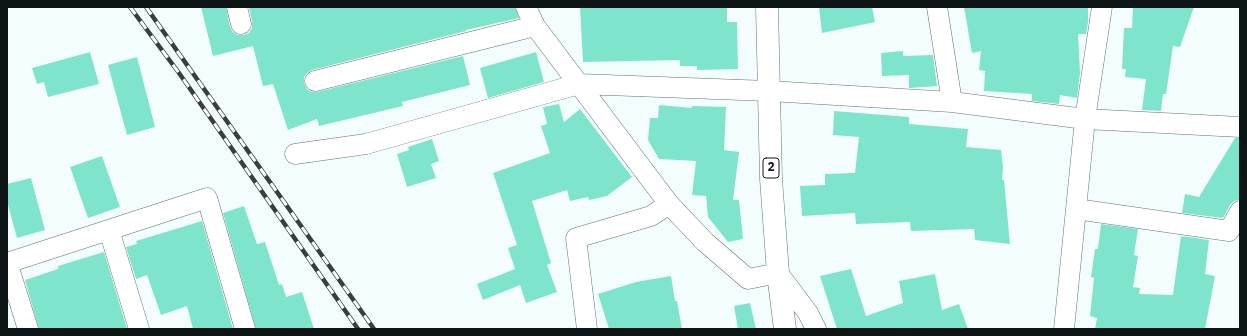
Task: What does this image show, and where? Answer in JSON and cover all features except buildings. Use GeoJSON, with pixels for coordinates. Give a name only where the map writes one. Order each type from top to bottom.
{"type":"FeatureCollection","features":[{"type":"Feature","properties":{"kind":"highway","name":"2"},"geometry":{"type":"LineString","coordinates":[[767,7],[771,179],[778,273],[785,329]]}},
{"type":"Feature","properties":{"kind":"street"},"geometry":{"type":"LineString","coordinates":[[526,7],[535,26],[669,204],[705,242],[748,279],[778,273],[808,314],[816,329]]}},
{"type":"Feature","properties":{"kind":"street"},"geometry":{"type":"LineString","coordinates":[[937,7],[952,102]]}},
{"type":"Feature","properties":{"kind":"street"},"geometry":{"type":"LineString","coordinates":[[1064,329],[1085,119],[1102,7]]}},
{"type":"Feature","properties":{"kind":"street"},"geometry":{"type":"LineString","coordinates":[[315,81],[535,26]]}},
{"type":"Feature","properties":{"kind":"street"},"geometry":{"type":"LineString","coordinates":[[296,154],[366,144],[579,84],[769,91],[952,102],[1085,119],[1240,127]]}},
{"type":"Feature","properties":{"kind":"street"},"geometry":{"type":"LineString","coordinates":[[28,329],[7,262],[207,198],[245,329]]}},
{"type":"Feature","properties":{"kind":"street"},"geometry":{"type":"LineString","coordinates":[[587,329],[576,238],[651,216],[669,204]]}},
{"type":"Feature","properties":{"kind":"street"},"geometry":{"type":"LineString","coordinates":[[1076,210],[1229,231],[1240,211]]}},
{"type":"Feature","properties":{"kind":"street"},"geometry":{"type":"LineString","coordinates":[[109,230],[139,329]]}},
{"type":"Feature","properties":{"kind":"railway"},"geometry":{"type":"LineString","coordinates":[[130,7],[179,73],[358,329]]}},
{"type":"Feature","properties":{"kind":"railway"},"geometry":{"type":"LineString","coordinates":[[146,7],[374,329]]}}]}
